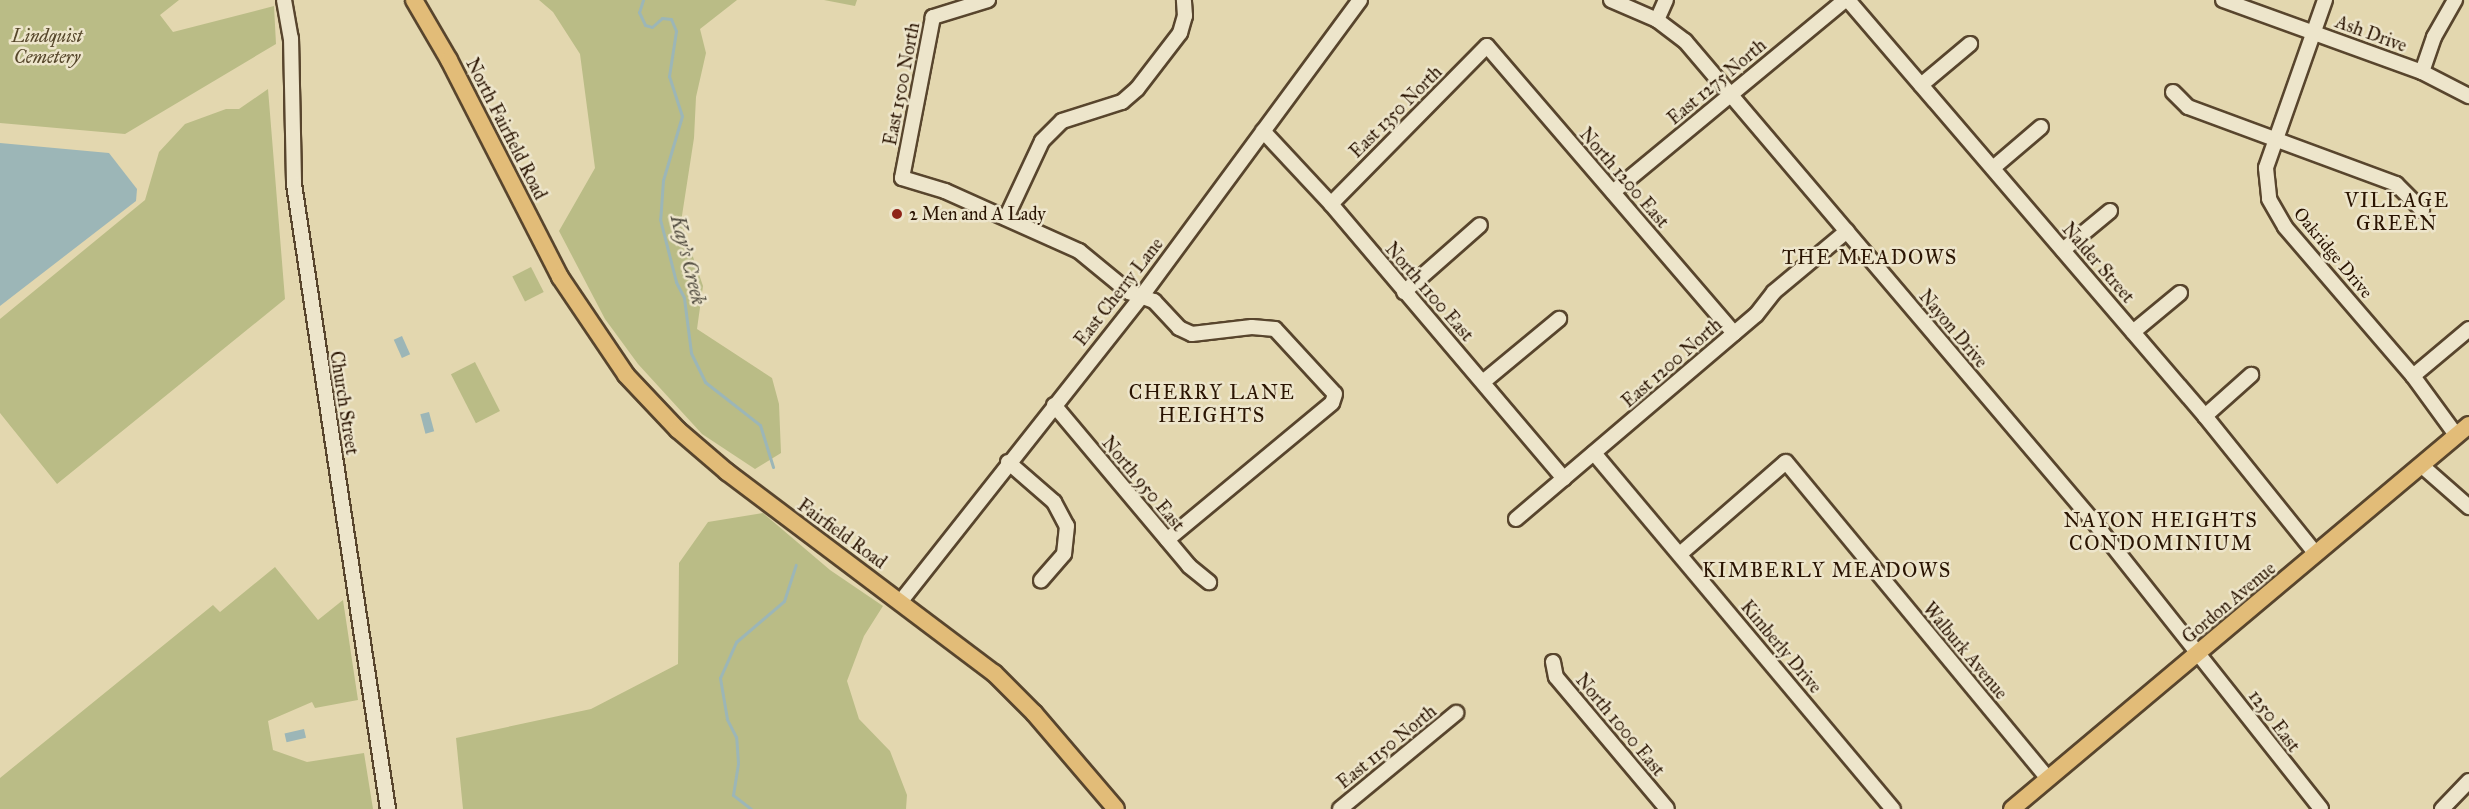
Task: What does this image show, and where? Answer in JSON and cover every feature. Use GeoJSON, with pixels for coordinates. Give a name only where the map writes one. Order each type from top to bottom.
{"type":"FeatureCollection","features":[{"type":"Feature","properties":{"kind":"main road","name":"North Fairfield Road"},"geometry":{"type":"LineString","coordinates":[[414,0],[449,60],[560,277]]}},
{"type":"Feature","properties":{"kind":"main road","name":"Fairfield Road"},"geometry":{"type":"LineString","coordinates":[[560,277],[626,375],[678,430],[777,512],[974,656],[1021,699],[1116,809]]}},
{"type":"Feature","properties":{"kind":"main road","name":"Gordon Avenue"},"geometry":{"type":"LineString","coordinates":[[2012,809],[2463,430]]}},
{"type":"Feature","properties":{"kind":"street","name":"Church Street"},"geometry":{"type":"LineString","coordinates":[[284,0],[291,38],[294,184],[388,809]]}},
{"type":"Feature","properties":{"kind":"street","name":"East 1500 North"},"geometry":{"type":"LineString","coordinates":[[988,0],[933,17],[902,178],[945,190],[1006,218]]}},
{"type":"Feature","properties":{"kind":"street"},"geometry":{"type":"LineString","coordinates":[[1167,540],[1332,403],[1335,394],[1275,329],[1252,327],[1192,334],[1179,328],[1154,301],[1129,292],[1079,251],[1006,218],[1042,141],[1062,121],[1122,102],[1137,89],[1180,33],[1185,16],[1184,0]]}},
{"type":"Feature","properties":{"kind":"street","name":"East Cherry Lane"},"geometry":{"type":"LineString","coordinates":[[901,601],[1008,462],[1141,297],[1360,0]]}},
{"type":"Feature","properties":{"kind":"street","name":"Nayon Drive"},"geometry":{"type":"LineString","coordinates":[[1611,0],[1657,20],[1685,41],[1847,231],[2199,653]]}},
{"type":"Feature","properties":{"kind":"street"},"geometry":{"type":"LineString","coordinates":[[1657,20],[1666,0]]}},
{"type":"Feature","properties":{"kind":"street","name":"Nalder Street"},"geometry":{"type":"LineString","coordinates":[[1846,0],[2205,416],[2316,554]]}},
{"type":"Feature","properties":{"kind":"street","name":"East 1275 North"},"geometry":{"type":"LineString","coordinates":[[1613,192],[1846,0]]}},
{"type":"Feature","properties":{"kind":"street","name":"Ash Drive"},"geometry":{"type":"LineString","coordinates":[[2223,0],[2422,72],[2469,96]]}},
{"type":"Feature","properties":{"kind":"street","name":"Oakridge Drive"},"geometry":{"type":"LineString","coordinates":[[2325,0],[2266,168],[2269,199],[2285,227],[2463,430]]}},
{"type":"Feature","properties":{"kind":"street"},"geometry":{"type":"LineString","coordinates":[[2422,72],[2434,37],[2456,0]]}},
{"type":"Feature","properties":{"kind":"street"},"geometry":{"type":"LineString","coordinates":[[1921,85],[1970,44]]}},
{"type":"Feature","properties":{"kind":"street","name":"North 1200 East"},"geometry":{"type":"LineString","coordinates":[[1487,46],[1734,333]]}},
{"type":"Feature","properties":{"kind":"street","name":"East 1350 North"},"geometry":{"type":"LineString","coordinates":[[1331,204],[1487,46]]}},
{"type":"Feature","properties":{"kind":"street"},"geometry":{"type":"LineString","coordinates":[[2173,92],[2188,107],[2396,184],[2422,210]]}},
{"type":"Feature","properties":{"kind":"street"},"geometry":{"type":"LineString","coordinates":[[1993,168],[2041,127]]}},
{"type":"Feature","properties":{"kind":"street","name":"North 1100 East"},"geometry":{"type":"LineString","coordinates":[[1263,131],[1331,204],[1564,479]]}},
{"type":"Feature","properties":{"kind":"street"},"geometry":{"type":"LineString","coordinates":[[2063,250],[2110,211]]}},
{"type":"Feature","properties":{"kind":"street"},"geometry":{"type":"LineString","coordinates":[[1404,292],[1480,225]]}},
{"type":"Feature","properties":{"kind":"street","name":"East 1200 North"},"geometry":{"type":"LineString","coordinates":[[1516,519],[1734,333],[1774,292],[1847,231]]}},
{"type":"Feature","properties":{"kind":"street"},"geometry":{"type":"LineString","coordinates":[[2133,332],[2180,293]]}},
{"type":"Feature","properties":{"kind":"street"},"geometry":{"type":"LineString","coordinates":[[1483,382],[1559,319]]}},
{"type":"Feature","properties":{"kind":"street"},"geometry":{"type":"LineString","coordinates":[[2414,376],[2469,329]]}},
{"type":"Feature","properties":{"kind":"street"},"geometry":{"type":"LineString","coordinates":[[2205,416],[2251,375]]}},
{"type":"Feature","properties":{"kind":"street","name":"North 950 East"},"geometry":{"type":"LineString","coordinates":[[1054,405],[1189,566],[1209,582]]}},
{"type":"Feature","properties":{"kind":"street","name":"Kimberly Drive"},"geometry":{"type":"LineString","coordinates":[[1594,453],[1893,809]]}},
{"type":"Feature","properties":{"kind":"street"},"geometry":{"type":"LineString","coordinates":[[1008,462],[1054,502],[1067,526],[1064,554],[1057,566],[1041,579]]}},
{"type":"Feature","properties":{"kind":"street","name":"Walburk Avenue"},"geometry":{"type":"LineString","coordinates":[[1680,554],[1786,462],[2048,779]]}},
{"type":"Feature","properties":{"kind":"street"},"geometry":{"type":"LineString","coordinates":[[2421,465],[2469,507]]}},
{"type":"Feature","properties":{"kind":"street","name":"1250 East"},"geometry":{"type":"LineString","coordinates":[[2199,653],[2226,684],[2251,725],[2321,809]]}},
{"type":"Feature","properties":{"kind":"street","name":"North 1000 East"},"geometry":{"type":"LineString","coordinates":[[1553,662],[1556,677],[1667,809]]}},
{"type":"Feature","properties":{"kind":"street","name":"East 1150 North"},"geometry":{"type":"LineString","coordinates":[[1340,809],[1456,713]]}},
{"type":"Feature","properties":{"kind":"street"},"geometry":{"type":"LineString","coordinates":[[2442,809],[2469,781]]}},
{"type":"Feature","properties":{"kind":"green space","name":"Lindquist Cemetery"},"geometry":{"type":"Polygon","coordinates":[[[0,0],[179,0],[160,15],[173,32],[274,6],[276,44],[125,134],[0,123],[0,0]]]}},
{"type":"Feature","properties":{"kind":"green space"},"geometry":{"type":"Polygon","coordinates":[[[539,0],[737,0],[700,29],[706,53],[696,97],[694,138],[681,222],[703,286],[697,329],[772,378],[779,404],[781,453],[755,469],[702,434],[638,364],[605,319],[559,231],[595,168],[580,54],[553,12],[539,0]]]}},
{"type":"Feature","properties":{"kind":"green space"},"geometry":{"type":"Polygon","coordinates":[[[824,0],[857,0],[855,6],[824,0]]]}},
{"type":"Feature","properties":{"kind":"green space"},"geometry":{"type":"Polygon","coordinates":[[[268,89],[285,299],[57,484],[0,413],[0,319],[145,200],[159,152],[185,124],[226,109],[239,109],[268,89]]]}},
{"type":"Feature","properties":{"kind":"green space"},"geometry":{"type":"Polygon","coordinates":[[[531,267],[544,292],[525,301],[512,277],[531,267]]]}},
{"type":"Feature","properties":{"kind":"green space"},"geometry":{"type":"Polygon","coordinates":[[[475,362],[500,411],[476,423],[451,374],[475,362]]]}},
{"type":"Feature","properties":{"kind":"green space"},"geometry":{"type":"Polygon","coordinates":[[[763,513],[830,570],[883,606],[864,636],[847,681],[859,719],[890,751],[907,795],[906,809],[463,809],[456,738],[591,709],[678,664],[679,563],[708,522],[763,513]]]}},
{"type":"Feature","properties":{"kind":"green space"},"geometry":{"type":"Polygon","coordinates":[[[275,567],[318,620],[343,600],[358,700],[315,708],[312,702],[268,721],[273,750],[307,762],[364,753],[373,809],[0,809],[0,778],[213,605],[220,612],[275,567]]]}},
{"type":"Feature","properties":{"kind":"water"},"geometry":{"type":"Polygon","coordinates":[[[0,143],[109,153],[137,189],[136,201],[0,306],[0,143]]]}},
{"type":"Feature","properties":{"kind":"water"},"geometry":{"type":"Polygon","coordinates":[[[402,336],[410,354],[402,358],[394,340],[402,336]]]}},
{"type":"Feature","properties":{"kind":"water"},"geometry":{"type":"Polygon","coordinates":[[[429,412],[434,431],[425,434],[420,414],[429,412]]]}},
{"type":"Feature","properties":{"kind":"water"},"geometry":{"type":"Polygon","coordinates":[[[304,729],[306,738],[287,742],[285,733],[304,729]]]}},
{"type":"Feature","properties":{"kind":"waterway","name":"Kay's Creek"},"geometry":{"type":"LineString","coordinates":[[643,0],[639,12],[645,25],[652,27],[662,18],[671,19],[676,31],[669,76],[682,116],[663,180],[660,219],[676,282],[684,298],[691,353],[705,382],[760,425],[773,467]]}},
{"type":"Feature","properties":{"kind":"waterway","name":"Kay's Creek"},"geometry":{"type":"LineString","coordinates":[[751,809],[733,795],[738,763],[736,737],[727,719],[720,678],[736,642],[784,601],[796,565]]}},
{"type":"Feature","properties":{"kind":"place","name":"2 Men and A Lady"},"geometry":{"type":"Point","coordinates":[897,214]}},
{"type":"Feature","properties":{"kind":"district","name":"VILLAGE GREEN"},"geometry":{"type":"Point","coordinates":[2397,212]}},
{"type":"Feature","properties":{"kind":"district","name":"THE MEADOWS"},"geometry":{"type":"Point","coordinates":[1870,257]}},
{"type":"Feature","properties":{"kind":"district","name":"CHERRY LANE HEIGHTS"},"geometry":{"type":"Point","coordinates":[1212,404]}},
{"type":"Feature","properties":{"kind":"district","name":"NAYON HEIGHTS CONDOMINIUM"},"geometry":{"type":"Point","coordinates":[2161,532]}},
{"type":"Feature","properties":{"kind":"district","name":"KIMBERLY MEADOWS"},"geometry":{"type":"Point","coordinates":[1827,570]}}]}
